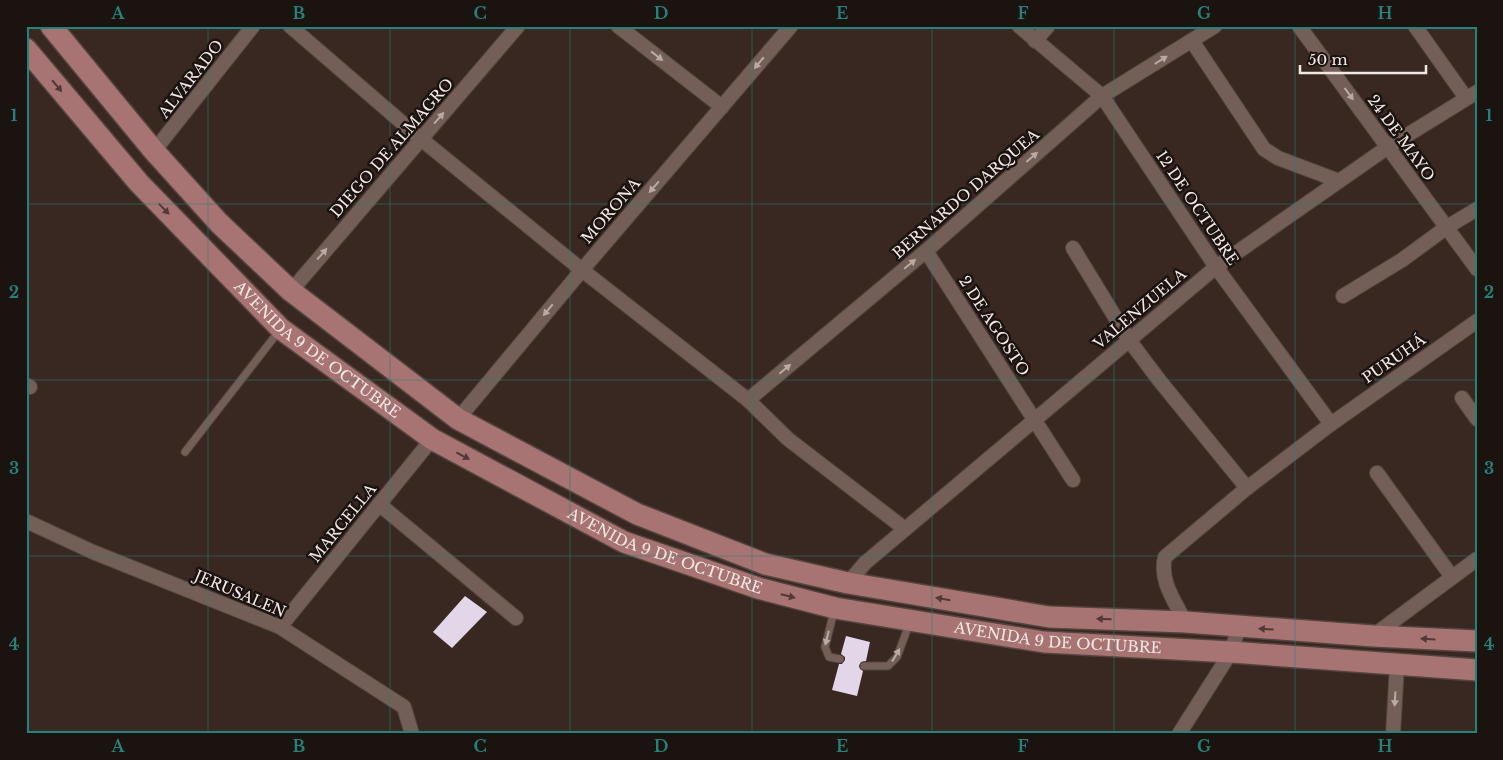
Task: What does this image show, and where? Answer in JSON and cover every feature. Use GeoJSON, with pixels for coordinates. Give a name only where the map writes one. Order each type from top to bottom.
{"type":"FeatureCollection","features":[{"type":"Feature","properties":{"kind":"main road","name":"AVENIDA 9 DE OCTUBRE"},"geometry":{"type":"LineString","coordinates":[[51,26],[154,151],[220,223],[291,292],[458,419],[637,514],[765,564],[848,583],[1048,617],[1185,622],[1373,636],[1477,641]]}},
{"type":"Feature","properties":{"kind":"main road","name":"AVENIDA 9 DE OCTUBRE"},"geometry":{"type":"LineString","coordinates":[[26,49],[139,183],[281,329],[432,439],[624,542],[758,588],[835,608],[1044,642],[1231,652],[1477,670]]}},
{"type":"Feature","properties":{"kind":"street","name":"ALVARADO"},"geometry":{"type":"LineString","coordinates":[[154,151],[253,26]]}},
{"type":"Feature","properties":{"kind":"street"},"geometry":{"type":"LineString","coordinates":[[290,26],[421,139],[582,270],[748,400],[788,439],[905,529]]}},
{"type":"Feature","properties":{"kind":"street","name":"DIEGO DE ALMAGRO"},"geometry":{"type":"LineString","coordinates":[[291,292],[518,26]]}},
{"type":"Feature","properties":{"kind":"street"},"geometry":{"type":"LineString","coordinates":[[618,26],[722,107]]}},
{"type":"Feature","properties":{"kind":"street","name":"MORONA"},"geometry":{"type":"LineString","coordinates":[[458,419],[582,270],[791,26]]}},
{"type":"Feature","properties":{"kind":"street","name":"12 DE OCTUBRE"},"geometry":{"type":"LineString","coordinates":[[1019,26],[1102,96],[1216,266],[1331,424]]}},
{"type":"Feature","properties":{"kind":"street"},"geometry":{"type":"LineString","coordinates":[[1035,41],[1048,26]]}},
{"type":"Feature","properties":{"kind":"street","name":"BERNARDO DARQUEA"},"geometry":{"type":"LineString","coordinates":[[748,400],[926,251],[1102,96],[1215,26]]}},
{"type":"Feature","properties":{"kind":"street","name":"24 DE MAYO"},"geometry":{"type":"LineString","coordinates":[[1299,26],[1477,269]]}},
{"type":"Feature","properties":{"kind":"street"},"geometry":{"type":"LineString","coordinates":[[1415,26],[1472,95]]}},
{"type":"Feature","properties":{"kind":"street"},"geometry":{"type":"LineString","coordinates":[[1192,41],[1264,149],[1278,158],[1339,182]]}},
{"type":"Feature","properties":{"kind":"street","name":"VALENZUELA"},"geometry":{"type":"LineString","coordinates":[[848,583],[865,563],[1216,266],[1388,147],[1472,95]]}},
{"type":"Feature","properties":{"kind":"street"},"geometry":{"type":"LineString","coordinates":[[1343,296],[1402,260],[1447,227],[1477,209]]}},
{"type":"Feature","properties":{"kind":"street"},"geometry":{"type":"LineString","coordinates":[[1073,248],[1128,340],[1247,488]]}},
{"type":"Feature","properties":{"kind":"street","name":"2 DE AGOSTO"},"geometry":{"type":"LineString","coordinates":[[926,251],[1073,480]]}},
{"type":"Feature","properties":{"kind":"street","name":"PURUHÁ"},"geometry":{"type":"LineString","coordinates":[[1185,622],[1164,580],[1162,568],[1165,557],[1247,488],[1331,424],[1477,321]]}},
{"type":"Feature","properties":{"kind":"street"},"geometry":{"type":"LineString","coordinates":[[1462,398],[1477,419]]}},
{"type":"Feature","properties":{"kind":"street","name":"MARCELLA"},"geometry":{"type":"LineString","coordinates":[[280,627],[432,439]]}},
{"type":"Feature","properties":{"kind":"street"},"geometry":{"type":"LineString","coordinates":[[1377,473],[1452,577]]}},
{"type":"Feature","properties":{"kind":"street"},"geometry":{"type":"LineString","coordinates":[[380,504],[516,618]]}},
{"type":"Feature","properties":{"kind":"street","name":"JERUSALEN"},"geometry":{"type":"LineString","coordinates":[[26,521],[93,552],[280,627],[404,707],[412,734]]}},
{"type":"Feature","properties":{"kind":"street"},"geometry":{"type":"LineString","coordinates":[[1373,636],[1477,559]]}},
{"type":"Feature","properties":{"kind":"street"},"geometry":{"type":"LineString","coordinates":[[1179,734],[1231,652],[1239,627]]}},
{"type":"Feature","properties":{"kind":"street"},"geometry":{"type":"LineString","coordinates":[[1393,734],[1397,665]]}},
{"type":"Feature","properties":{"kind":"lane"},"geometry":{"type":"LineString","coordinates":[[185,452],[281,329]]}},
{"type":"Feature","properties":{"kind":"lane"},"geometry":{"type":"LineString","coordinates":[[835,608],[825,647],[829,656],[840,659]]}},
{"type":"Feature","properties":{"kind":"lane"},"geometry":{"type":"LineString","coordinates":[[864,666],[888,666],[893,662],[897,657],[910,621]]}},
{"type":"Feature","properties":{"kind":"building"},"geometry":{"type":"Polygon","coordinates":[[[465,596],[487,612],[452,648],[433,632],[465,596]]]}},
{"type":"Feature","properties":{"kind":"building"},"geometry":{"type":"Polygon","coordinates":[[[846,636],[870,642],[866,661],[861,662],[859,666],[863,671],[857,696],[832,690],[839,664],[842,664],[845,660],[845,657],[841,654],[846,636]]]}}]}
